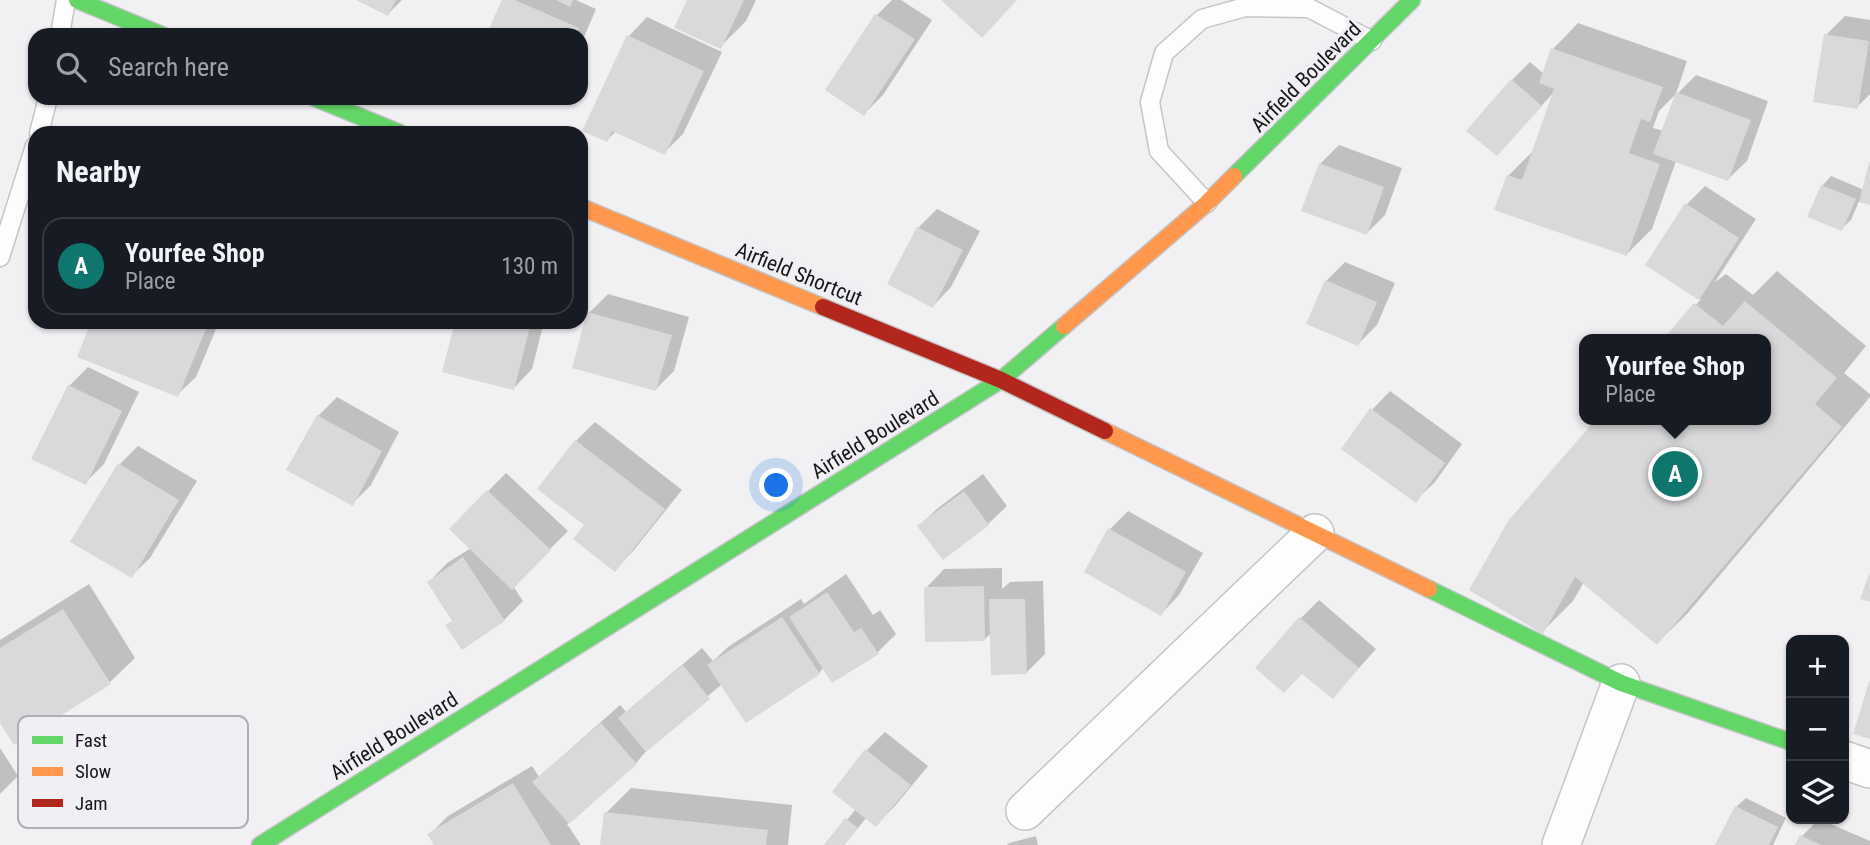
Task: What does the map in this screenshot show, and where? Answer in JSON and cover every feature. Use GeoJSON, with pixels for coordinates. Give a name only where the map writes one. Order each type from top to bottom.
{"type":"FeatureCollection","features":[{"type":"Feature","properties":{"kind":"street"},"geometry":{"type":"LineString","coordinates":[[77,0],[145,28]]}},
{"type":"Feature","properties":{"kind":"street","name":"Airfield Boulevard"},"geometry":{"type":"LineString","coordinates":[[260,845],[1001,380],[1207,203],[1412,0]]}},
{"type":"Feature","properties":{"kind":"street"},"geometry":{"type":"LineString","coordinates":[[332,105],[383,126]]}},
{"type":"Feature","properties":{"kind":"street","name":"Airfield Shortcut"},"geometry":{"type":"LineString","coordinates":[[588,210],[1001,380],[1622,683],[1786,740]]}},
{"type":"Feature","properties":{"kind":"street"},"geometry":{"type":"LineString","coordinates":[[1025,811],[1315,533]]}},
{"type":"Feature","properties":{"kind":"street"},"geometry":{"type":"LineString","coordinates":[[1561,845],[1622,683]]}},
{"type":"Feature","properties":{"kind":"street"},"geometry":{"type":"LineString","coordinates":[[1847,761],[1870,769]]}},
{"type":"Feature","properties":{"kind":"lane"},"geometry":{"type":"LineString","coordinates":[[61,28],[66,0]]}},
{"type":"Feature","properties":{"kind":"lane"},"geometry":{"type":"LineString","coordinates":[[1207,203],[1159,151],[1150,102],[1164,54],[1202,19],[1245,7],[1309,8],[1372,41]]}},
{"type":"Feature","properties":{"kind":"lane"},"geometry":{"type":"LineString","coordinates":[[41,126],[46,105]]}},
{"type":"Feature","properties":{"kind":"lane"},"geometry":{"type":"LineString","coordinates":[[0,257],[28,168]]}},
{"type":"Feature","properties":{"kind":"building"},"geometry":{"type":"Polygon","coordinates":[[[356,0],[396,0],[388,16],[356,0]]]}},
{"type":"Feature","properties":{"kind":"building"},"geometry":{"type":"Polygon","coordinates":[[[502,0],[515,0],[579,28],[489,28],[502,0]]]}},
{"type":"Feature","properties":{"kind":"building"},"geometry":{"type":"Polygon","coordinates":[[[556,0],[573,0],[570,7],[556,0]]]}},
{"type":"Feature","properties":{"kind":"building"},"geometry":{"type":"Polygon","coordinates":[[[687,0],[744,0],[721,49],[674,28],[687,0]]]}},
{"type":"Feature","properties":{"kind":"building"},"geometry":{"type":"Polygon","coordinates":[[[941,0],[1017,0],[982,38],[941,0]]]}},
{"type":"Feature","properties":{"kind":"building"},"geometry":{"type":"Polygon","coordinates":[[[875,14],[915,39],[864,116],[825,90],[875,14]]]}},
{"type":"Feature","properties":{"kind":"building"},"geometry":{"type":"Polygon","coordinates":[[[1824,34],[1869,41],[1858,109],[1813,102],[1824,34]]]}},
{"type":"Feature","properties":{"kind":"building"},"geometry":{"type":"Polygon","coordinates":[[[627,35],[704,71],[665,155],[612,131],[607,142],[588,134],[588,126],[584,126],[627,35]]]}},
{"type":"Feature","properties":{"kind":"building"},"geometry":{"type":"Polygon","coordinates":[[[1551,48],[1663,87],[1650,122],[1641,119],[1629,153],[1660,164],[1627,256],[1494,210],[1507,175],[1522,180],[1554,89],[1539,83],[1551,48]]]}},
{"type":"Feature","properties":{"kind":"building"},"geometry":{"type":"Polygon","coordinates":[[[1511,79],[1542,106],[1497,156],[1466,131],[1511,79]]]}},
{"type":"Feature","properties":{"kind":"building"},"geometry":{"type":"Polygon","coordinates":[[[1676,92],[1751,120],[1728,181],[1653,154],[1676,92]]]}},
{"type":"Feature","properties":{"kind":"building"},"geometry":{"type":"Polygon","coordinates":[[[1870,162],[1870,205],[1859,202],[1870,162]]]}},
{"type":"Feature","properties":{"kind":"building"},"geometry":{"type":"Polygon","coordinates":[[[1319,163],[1384,187],[1367,235],[1301,211],[1319,163]]]}},
{"type":"Feature","properties":{"kind":"building"},"geometry":{"type":"Polygon","coordinates":[[[1821,185],[1856,199],[1842,231],[1807,217],[1821,185]]]}},
{"type":"Feature","properties":{"kind":"building"},"geometry":{"type":"Polygon","coordinates":[[[1685,203],[1739,238],[1699,300],[1645,265],[1685,203]]]}},
{"type":"Feature","properties":{"kind":"building"},"geometry":{"type":"Polygon","coordinates":[[[917,227],[963,250],[933,308],[887,284],[917,227]]]}},
{"type":"Feature","properties":{"kind":"building"},"geometry":{"type":"Polygon","coordinates":[[[1325,280],[1377,302],[1358,346],[1306,324],[1325,280]]]}},
{"type":"Feature","properties":{"kind":"building"},"geometry":{"type":"Polygon","coordinates":[[[1745,301],[1837,378],[1815,404],[1842,427],[1657,645],[1575,577],[1543,634],[1469,590],[1508,521],[1591,425],[1771,425],[1771,334],[1667,334],[1694,303],[1723,326],[1745,301]]]}},
{"type":"Feature","properties":{"kind":"building"},"geometry":{"type":"Polygon","coordinates":[[[588,312],[672,335],[656,391],[572,368],[582,329],[588,329],[588,312]]]}},
{"type":"Feature","properties":{"kind":"building"},"geometry":{"type":"Polygon","coordinates":[[[88,329],[206,329],[178,397],[77,357],[88,329]]]}},
{"type":"Feature","properties":{"kind":"building"},"geometry":{"type":"Polygon","coordinates":[[[453,329],[529,329],[514,390],[442,372],[453,329]]]}},
{"type":"Feature","properties":{"kind":"building"},"geometry":{"type":"Polygon","coordinates":[[[68,385],[122,411],[86,485],[31,459],[68,385]]]}},
{"type":"Feature","properties":{"kind":"building"},"geometry":{"type":"Polygon","coordinates":[[[1370,408],[1445,463],[1416,503],[1341,449],[1370,408]]]}},
{"type":"Feature","properties":{"kind":"building"},"geometry":{"type":"Polygon","coordinates":[[[317,415],[382,451],[353,506],[286,470],[317,415]]]}},
{"type":"Feature","properties":{"kind":"building"},"geometry":{"type":"Polygon","coordinates":[[[575,440],[665,509],[615,572],[573,539],[584,525],[537,489],[575,440]]]}},
{"type":"Feature","properties":{"kind":"building"},"geometry":{"type":"Polygon","coordinates":[[[118,463],[179,500],[132,578],[70,542],[118,463]]]}},
{"type":"Feature","properties":{"kind":"building"},"geometry":{"type":"Polygon","coordinates":[[[487,490],[551,550],[512,590],[449,529],[487,490]]]}},
{"type":"Feature","properties":{"kind":"building"},"geometry":{"type":"Polygon","coordinates":[[[964,491],[989,525],[943,560],[917,526],[964,491]]]}},
{"type":"Feature","properties":{"kind":"building"},"geometry":{"type":"Polygon","coordinates":[[[1108,528],[1186,572],[1161,616],[1084,572],[1108,528]]]}},
{"type":"Feature","properties":{"kind":"building"},"geometry":{"type":"Polygon","coordinates":[[[463,557],[505,621],[462,650],[445,625],[452,621],[427,582],[463,557]]]}},
{"type":"Feature","properties":{"kind":"building"},"geometry":{"type":"Polygon","coordinates":[[[1870,572],[1870,602],[1860,599],[1870,572]]]}},
{"type":"Feature","properties":{"kind":"building"},"geometry":{"type":"Polygon","coordinates":[[[984,586],[985,641],[925,642],[924,587],[984,586]]]}},
{"type":"Feature","properties":{"kind":"building"},"geometry":{"type":"Polygon","coordinates":[[[827,592],[854,632],[861,628],[879,654],[832,683],[789,617],[827,592]]]}},
{"type":"Feature","properties":{"kind":"building"},"geometry":{"type":"Polygon","coordinates":[[[989,599],[1025,599],[1027,674],[991,675],[989,599]]]}},
{"type":"Feature","properties":{"kind":"building"},"geometry":{"type":"Polygon","coordinates":[[[63,609],[111,684],[60,716],[18,716],[18,742],[14,745],[0,723],[0,648],[63,609]]]}},
{"type":"Feature","properties":{"kind":"building"},"geometry":{"type":"Polygon","coordinates":[[[782,617],[820,674],[746,723],[707,665],[782,617]]]}},
{"type":"Feature","properties":{"kind":"building"},"geometry":{"type":"Polygon","coordinates":[[[1299,617],[1359,668],[1333,699],[1302,674],[1284,693],[1255,668],[1299,617]]]}},
{"type":"Feature","properties":{"kind":"building"},"geometry":{"type":"Polygon","coordinates":[[[683,665],[710,699],[646,752],[618,718],[683,665]]]}},
{"type":"Feature","properties":{"kind":"building"},"geometry":{"type":"Polygon","coordinates":[[[1870,682],[1870,739],[1853,734],[1870,682]]]}},
{"type":"Feature","properties":{"kind":"building"},"geometry":{"type":"Polygon","coordinates":[[[601,723],[637,764],[569,824],[532,782],[601,723]]]}},
{"type":"Feature","properties":{"kind":"building"},"geometry":{"type":"Polygon","coordinates":[[[865,749],[911,785],[876,827],[832,792],[865,749]]]}},
{"type":"Feature","properties":{"kind":"building"},"geometry":{"type":"Polygon","coordinates":[[[513,783],[551,845],[434,845],[427,834],[513,783]]]}},
{"type":"Feature","properties":{"kind":"building"},"geometry":{"type":"Polygon","coordinates":[[[1735,806],[1778,827],[1769,845],[1715,845],[1735,806]]]}},
{"type":"Feature","properties":{"kind":"building"},"geometry":{"type":"Polygon","coordinates":[[[604,812],[768,830],[766,845],[600,845],[604,812]]]}},
{"type":"Feature","properties":{"kind":"building"},"geometry":{"type":"Polygon","coordinates":[[[845,818],[858,828],[844,845],[824,845],[845,818]]]}},
{"type":"Feature","properties":{"kind":"building"},"geometry":{"type":"Polygon","coordinates":[[[1800,835],[1821,845],[1795,845],[1800,835]]]}},
{"type":"Feature","properties":{"kind":"traffic: fast"},"geometry":{"type":"LineString","coordinates":[[77,0],[145,28]]}},
{"type":"Feature","properties":{"kind":"traffic: fast"},"geometry":{"type":"LineString","coordinates":[[1234,176],[1412,0]]}},
{"type":"Feature","properties":{"kind":"traffic: fast"},"geometry":{"type":"LineString","coordinates":[[332,105],[383,126]]}},
{"type":"Feature","properties":{"kind":"traffic: fast"},"geometry":{"type":"LineString","coordinates":[[260,845],[1001,380],[1064,326]]}},
{"type":"Feature","properties":{"kind":"traffic: fast"},"geometry":{"type":"LineString","coordinates":[[1429,589],[1621,683],[1786,740]]}},
{"type":"Feature","properties":{"kind":"traffic: slow"},"geometry":{"type":"LineString","coordinates":[[1064,326],[1207,203],[1234,176]]}},
{"type":"Feature","properties":{"kind":"traffic: slow"},"geometry":{"type":"LineString","coordinates":[[588,210],[823,307]]}},
{"type":"Feature","properties":{"kind":"traffic: slow"},"geometry":{"type":"LineString","coordinates":[[1105,431],[1429,589]]}},
{"type":"Feature","properties":{"kind":"traffic: jam"},"geometry":{"type":"LineString","coordinates":[[823,307],[1001,380],[1105,431]]}},
{"type":"Feature","properties":{"kind":"place","name":"Yourfee Shop"},"geometry":{"type":"Point","coordinates":[1675,474]}}]}
